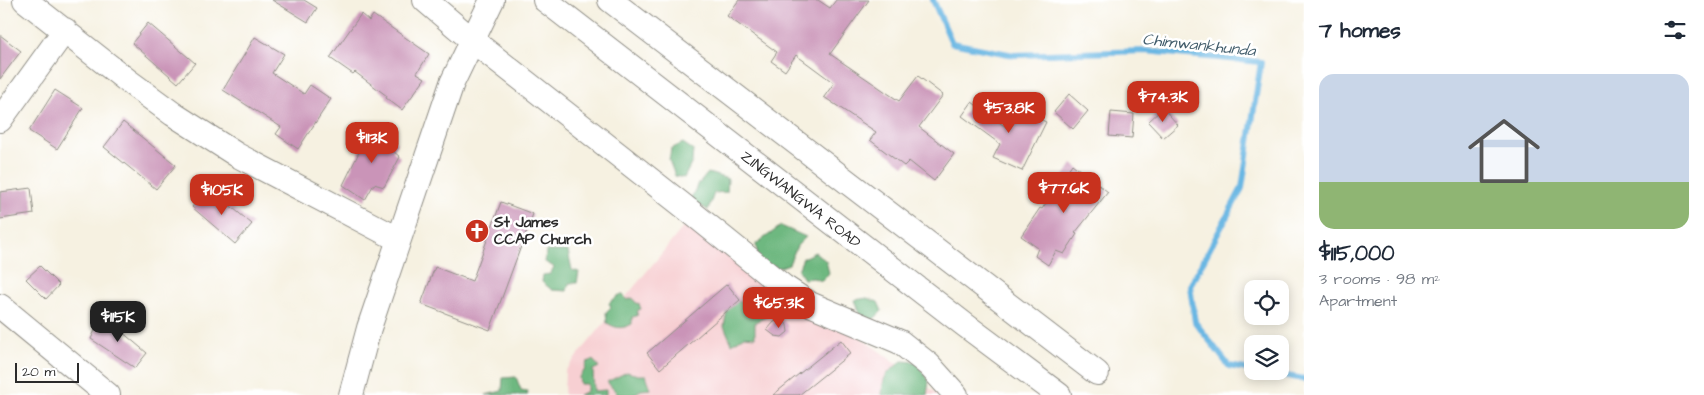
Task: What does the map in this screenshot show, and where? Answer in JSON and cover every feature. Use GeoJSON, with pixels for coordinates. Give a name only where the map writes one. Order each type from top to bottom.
{"type":"FeatureCollection","features":[{"type":"Feature","properties":{"kind":"street"},"geometry":{"type":"LineString","coordinates":[[25,0],[173,114],[237,155],[398,239]]}},
{"type":"Feature","properties":{"kind":"street"},"geometry":{"type":"LineString","coordinates":[[425,0],[472,40],[681,204],[784,288],[810,304],[900,342],[929,365],[956,395]]}},
{"type":"Feature","properties":{"kind":"street"},"geometry":{"type":"LineString","coordinates":[[351,395],[369,328],[452,83],[492,0]]}},
{"type":"Feature","properties":{"kind":"street","name":"ZINGWANGWA ROAD"},"geometry":{"type":"LineString","coordinates":[[545,0],[965,325],[1059,395]]}},
{"type":"Feature","properties":{"kind":"street"},"geometry":{"type":"LineString","coordinates":[[610,0],[1097,373]]}},
{"type":"Feature","properties":{"kind":"street"},"geometry":{"type":"LineString","coordinates":[[0,120],[65,30]]}},
{"type":"Feature","properties":{"kind":"street"},"geometry":{"type":"LineString","coordinates":[[0,306],[108,395]]}},
{"type":"Feature","properties":{"kind":"shaded area"},"geometry":{"type":"Polygon","coordinates":[[[694,214],[939,395],[564,395],[565,371],[694,214]]]}},
{"type":"Feature","properties":{"kind":"green space"},"geometry":{"type":"Polygon","coordinates":[[[683,143],[693,150],[692,162],[684,178],[675,176],[669,160],[671,149],[683,143]]]}},
{"type":"Feature","properties":{"kind":"green space"},"geometry":{"type":"Polygon","coordinates":[[[708,173],[728,179],[727,192],[714,193],[708,210],[690,200],[697,186],[708,173]]]}},
{"type":"Feature","properties":{"kind":"green space"},"geometry":{"type":"Polygon","coordinates":[[[781,226],[806,237],[797,246],[789,264],[778,268],[758,262],[756,244],[781,226]]]}},
{"type":"Feature","properties":{"kind":"green space"},"geometry":{"type":"Polygon","coordinates":[[[546,251],[568,251],[572,270],[579,272],[577,283],[569,283],[567,291],[552,290],[542,282],[543,275],[550,274],[554,267],[545,262],[546,251]]]}},
{"type":"Feature","properties":{"kind":"green space"},"geometry":{"type":"Polygon","coordinates":[[[815,252],[826,261],[829,273],[822,281],[813,278],[804,279],[798,270],[803,258],[815,252]]]}},
{"type":"Feature","properties":{"kind":"green space"},"geometry":{"type":"Polygon","coordinates":[[[619,295],[623,295],[627,300],[633,298],[641,309],[638,310],[637,316],[632,317],[632,324],[622,327],[607,323],[606,312],[611,307],[609,303],[619,295]]]}},
{"type":"Feature","properties":{"kind":"green space"},"geometry":{"type":"Polygon","coordinates":[[[867,298],[878,302],[882,311],[872,321],[864,324],[855,300],[867,298]]]}},
{"type":"Feature","properties":{"kind":"green space"},"geometry":{"type":"Polygon","coordinates":[[[729,300],[753,304],[775,301],[768,316],[755,322],[755,337],[744,336],[732,344],[724,326],[729,300]]]}},
{"type":"Feature","properties":{"kind":"green space"},"geometry":{"type":"Polygon","coordinates":[[[593,360],[599,367],[593,370],[594,391],[606,390],[606,395],[579,395],[587,391],[587,384],[580,384],[579,377],[584,371],[587,362],[593,360]]]}},
{"type":"Feature","properties":{"kind":"green space"},"geometry":{"type":"Polygon","coordinates":[[[902,361],[916,362],[929,381],[927,395],[882,395],[886,375],[902,361]]]}},
{"type":"Feature","properties":{"kind":"green space"},"geometry":{"type":"Polygon","coordinates":[[[627,372],[646,375],[651,389],[641,390],[633,395],[617,395],[607,382],[627,372]]]}},
{"type":"Feature","properties":{"kind":"green space"},"geometry":{"type":"Polygon","coordinates":[[[516,377],[521,390],[527,391],[528,395],[486,395],[502,391],[503,378],[516,377]]]}},
{"type":"Feature","properties":{"kind":"building"},"geometry":{"type":"Polygon","coordinates":[[[272,0],[304,0],[317,8],[308,22],[272,0]]]}},
{"type":"Feature","properties":{"kind":"building"},"geometry":{"type":"Polygon","coordinates":[[[739,0],[818,0],[830,8],[836,0],[869,0],[830,54],[899,101],[918,76],[943,95],[919,127],[954,154],[934,181],[909,161],[904,166],[870,140],[876,132],[824,97],[834,83],[796,55],[785,71],[771,61],[777,52],[727,16],[739,0]]]}},
{"type":"Feature","properties":{"kind":"building"},"geometry":{"type":"Polygon","coordinates":[[[361,14],[369,21],[373,15],[429,54],[417,73],[425,78],[402,110],[355,72],[353,74],[330,58],[361,14]]]}},
{"type":"Feature","properties":{"kind":"building"},"geometry":{"type":"Polygon","coordinates":[[[148,23],[195,63],[178,83],[132,43],[148,23]]]}},
{"type":"Feature","properties":{"kind":"building"},"geometry":{"type":"Polygon","coordinates":[[[0,35],[21,51],[0,79],[0,35]]]}},
{"type":"Feature","properties":{"kind":"building"},"geometry":{"type":"Polygon","coordinates":[[[255,37],[284,54],[272,73],[304,94],[310,85],[331,99],[298,149],[276,134],[281,127],[223,90],[255,37]]]}},
{"type":"Feature","properties":{"kind":"building"},"geometry":{"type":"Polygon","coordinates":[[[55,90],[83,108],[57,149],[29,131],[55,90]]]}},
{"type":"Feature","properties":{"kind":"building"},"geometry":{"type":"Polygon","coordinates":[[[1069,94],[1088,111],[1073,129],[1054,112],[1069,94]]]}},
{"type":"Feature","properties":{"kind":"building"},"geometry":{"type":"Polygon","coordinates":[[[972,102],[1007,128],[1017,108],[1046,122],[1022,171],[993,158],[1000,144],[962,116],[972,102]]]}},
{"type":"Feature","properties":{"kind":"building"},"geometry":{"type":"Polygon","coordinates":[[[1163,108],[1178,125],[1163,138],[1148,122],[1163,108]]]}},
{"type":"Feature","properties":{"kind":"building"},"geometry":{"type":"Polygon","coordinates":[[[1111,112],[1134,114],[1132,138],[1109,136],[1111,112]]]}},
{"type":"Feature","properties":{"kind":"building"},"geometry":{"type":"Polygon","coordinates":[[[123,122],[176,165],[156,189],[104,147],[123,122]]]}},
{"type":"Feature","properties":{"kind":"building"},"geometry":{"type":"Polygon","coordinates":[[[372,126],[397,143],[393,151],[400,157],[384,187],[374,184],[365,200],[343,185],[372,126]]]}},
{"type":"Feature","properties":{"kind":"building"},"geometry":{"type":"Polygon","coordinates":[[[1072,164],[1108,192],[1075,233],[1077,234],[1064,254],[1056,251],[1048,265],[1035,256],[1038,248],[1021,236],[1040,208],[1042,209],[1072,164]]]}},
{"type":"Feature","properties":{"kind":"building"},"geometry":{"type":"Polygon","coordinates":[[[208,187],[252,224],[235,244],[192,207],[208,187]]]}},
{"type":"Feature","properties":{"kind":"building"},"geometry":{"type":"Polygon","coordinates":[[[31,188],[34,214],[0,219],[0,192],[31,188]]]}},
{"type":"Feature","properties":{"kind":"building"},"geometry":{"type":"Polygon","coordinates":[[[501,202],[533,214],[490,330],[421,304],[435,267],[472,281],[501,202]]]}},
{"type":"Feature","properties":{"kind":"building"},"geometry":{"type":"Polygon","coordinates":[[[40,266],[59,285],[46,299],[26,279],[40,266]]]}},
{"type":"Feature","properties":{"kind":"building"},"geometry":{"type":"Polygon","coordinates":[[[727,284],[740,300],[660,369],[647,353],[727,284]]]}},
{"type":"Feature","properties":{"kind":"building"},"geometry":{"type":"Polygon","coordinates":[[[102,315],[147,353],[135,368],[91,339],[102,315]]]}},
{"type":"Feature","properties":{"kind":"building"},"geometry":{"type":"Polygon","coordinates":[[[784,321],[787,325],[788,332],[782,337],[775,336],[767,330],[774,322],[784,321]]]}},
{"type":"Feature","properties":{"kind":"building"},"geometry":{"type":"Polygon","coordinates":[[[841,340],[851,353],[799,395],[773,395],[841,340]]]}},
{"type":"Feature","properties":{"kind":"waterway","name":"Chimwankhunda"},"geometry":{"type":"LineString","coordinates":[[933,0],[952,43],[1014,55],[1145,51],[1261,62],[1242,188],[1190,286],[1195,322],[1229,366],[1244,369]]}},
{"type":"Feature","properties":{"kind":"waterway","name":"Chimwankhunda"},"geometry":{"type":"LineString","coordinates":[[1289,376],[1304,379]]}},
{"type":"Feature","properties":{"kind":"place","name":"St James CCAP Church"},"geometry":{"type":"Point","coordinates":[477,231]}}]}
